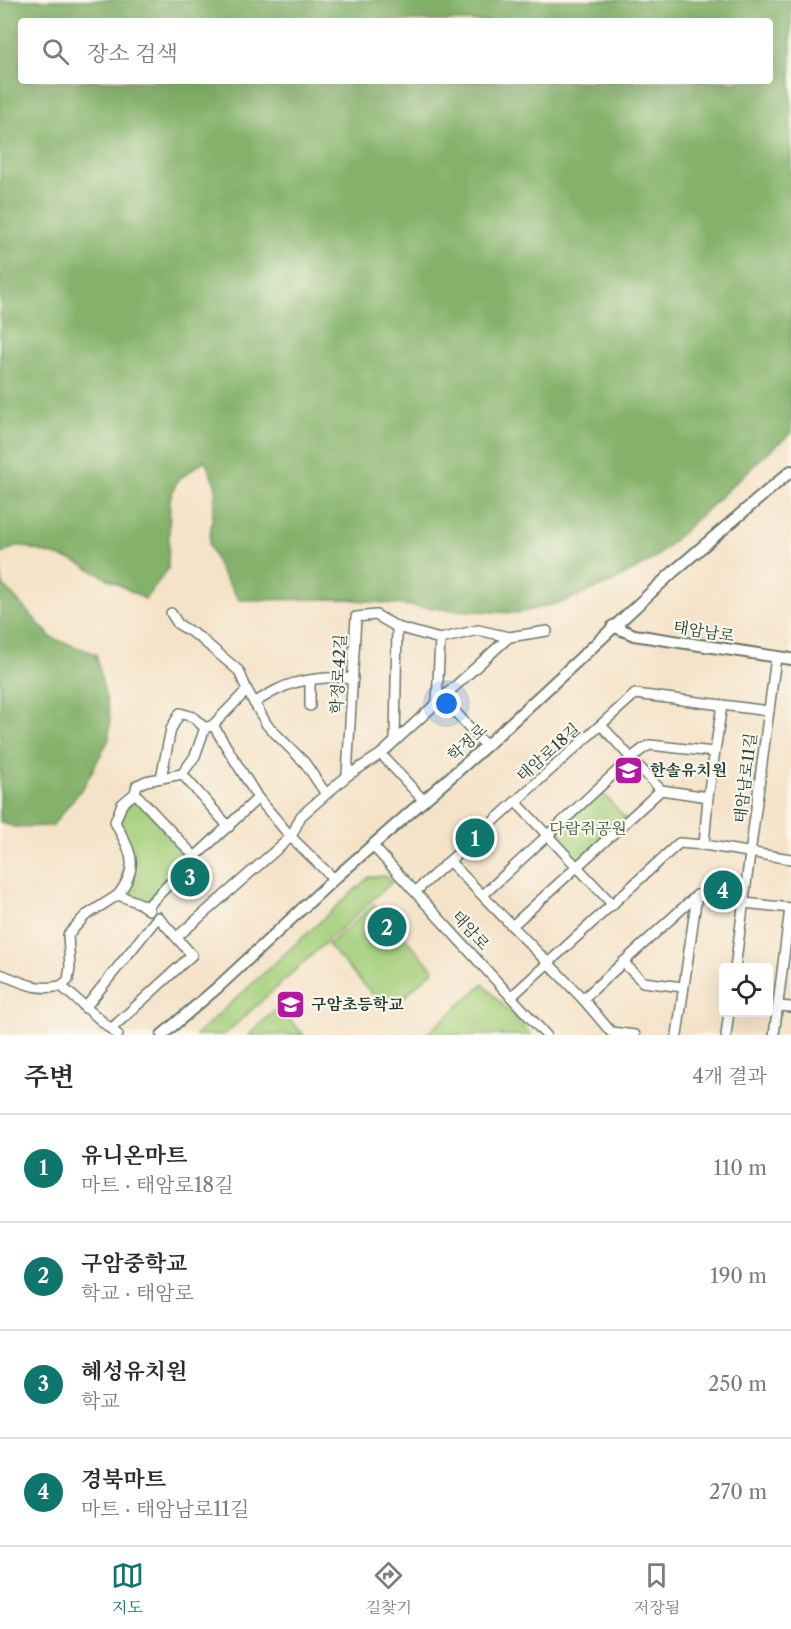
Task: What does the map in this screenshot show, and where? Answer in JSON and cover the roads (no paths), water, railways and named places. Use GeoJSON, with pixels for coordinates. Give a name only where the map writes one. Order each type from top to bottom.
{"type":"FeatureCollection","features":[{"type":"Feature","properties":{"kind":"main road","name":"학정로"},"geometry":{"type":"LineString","coordinates":[[162,1035],[218,987],[334,879],[486,746],[673,572],[791,471]]}},
{"type":"Feature","properties":{"kind":"main road","name":"태암남로"},"geometry":{"type":"LineString","coordinates":[[614,626],[634,635],[791,659]]}},
{"type":"Feature","properties":{"kind":"street"},"geometry":{"type":"LineString","coordinates":[[171,613],[178,624],[199,637],[239,671],[267,725],[305,763],[327,794]]}},
{"type":"Feature","properties":{"kind":"street","name":"학정로42길"},"geometry":{"type":"LineString","coordinates":[[348,776],[356,617],[376,615],[397,627],[440,639],[478,630],[509,637]]}},
{"type":"Feature","properties":{"kind":"street"},"geometry":{"type":"LineString","coordinates":[[395,740],[397,627]]}},
{"type":"Feature","properties":{"kind":"street"},"geometry":{"type":"LineString","coordinates":[[177,937],[291,837],[301,816],[348,776],[381,754],[509,637],[547,631]]}},
{"type":"Feature","properties":{"kind":"street"},"geometry":{"type":"LineString","coordinates":[[440,639],[440,699],[486,746]]}},
{"type":"Feature","properties":{"kind":"street","name":"태암남로11길"},"geometry":{"type":"LineString","coordinates":[[736,963],[776,657]]}},
{"type":"Feature","properties":{"kind":"street"},"geometry":{"type":"LineString","coordinates":[[254,703],[280,688],[310,680],[336,676],[353,679]]}},
{"type":"Feature","properties":{"kind":"street"},"geometry":{"type":"LineString","coordinates":[[310,680],[310,706]]}},
{"type":"Feature","properties":{"kind":"street"},"geometry":{"type":"LineString","coordinates":[[0,974],[37,988],[61,986],[68,980],[70,967],[68,935],[85,916],[118,895],[130,872],[132,856],[115,822],[122,804],[135,793],[137,785],[182,774],[195,756],[209,726],[247,690]]}},
{"type":"Feature","properties":{"kind":"street","name":"태암로18길"},"geometry":{"type":"LineString","coordinates":[[416,891],[635,694],[769,711]]}},
{"type":"Feature","properties":{"kind":"street"},"geometry":{"type":"LineString","coordinates":[[705,845],[708,797],[722,705]]}},
{"type":"Feature","properties":{"kind":"street"},"geometry":{"type":"LineString","coordinates":[[161,778],[171,729],[180,713],[209,726],[258,798],[291,837],[334,879]]}},
{"type":"Feature","properties":{"kind":"street","name":"태암로18길"},"geometry":{"type":"LineString","coordinates":[[601,725],[661,790]]}},
{"type":"Feature","properties":{"kind":"street"},"geometry":{"type":"LineString","coordinates":[[483,895],[631,758],[650,745],[714,752]]}},
{"type":"Feature","properties":{"kind":"street"},"geometry":{"type":"LineString","coordinates":[[381,754],[424,801]]}},
{"type":"Feature","properties":{"kind":"street"},"geometry":{"type":"LineString","coordinates":[[182,774],[229,826]]}},
{"type":"Feature","properties":{"kind":"street"},"geometry":{"type":"LineString","coordinates":[[512,926],[661,790],[708,797]]}},
{"type":"Feature","properties":{"kind":"street"},"geometry":{"type":"LineString","coordinates":[[135,793],[195,857]]}},
{"type":"Feature","properties":{"kind":"street"},"geometry":{"type":"LineString","coordinates":[[146,908],[195,857],[258,798]]}},
{"type":"Feature","properties":{"kind":"street","name":"태암로18길"},"geometry":{"type":"LineString","coordinates":[[516,802],[613,905]]}},
{"type":"Feature","properties":{"kind":"street"},"geometry":{"type":"LineString","coordinates":[[510,998],[680,843],[791,859]]}},
{"type":"Feature","properties":{"kind":"street","name":"태암로"},"geometry":{"type":"LineString","coordinates":[[373,846],[546,1035]]}},
{"type":"Feature","properties":{"kind":"street"},"geometry":{"type":"LineString","coordinates":[[450,862],[583,999],[611,1032],[635,1035]]}},
{"type":"Feature","properties":{"kind":"street"},"geometry":{"type":"LineString","coordinates":[[61,986],[115,1032],[192,955],[177,937],[146,908],[118,895]]}},
{"type":"Feature","properties":{"kind":"street"},"geometry":{"type":"LineString","coordinates":[[697,895],[791,908],[774,1035]]}},
{"type":"Feature","properties":{"kind":"street"},"geometry":{"type":"LineString","coordinates":[[583,999],[697,895]]}},
{"type":"Feature","properties":{"kind":"street"},"geometry":{"type":"LineString","coordinates":[[677,1035],[697,895]]}},
{"type":"Feature","properties":{"kind":"street"},"geometry":{"type":"LineString","coordinates":[[85,1008],[158,918]]}},
{"type":"Feature","properties":{"kind":"street"},"geometry":{"type":"LineString","coordinates":[[623,963],[643,982],[683,987]]}},
{"type":"Feature","properties":{"kind":"street"},"geometry":{"type":"LineString","coordinates":[[778,1006],[791,1007]]}},
{"type":"Feature","properties":{"kind":"street"},"geometry":{"type":"LineString","coordinates":[[726,1035],[728,1017]]}},
{"type":"Feature","properties":{"kind":"place","name":"한솔유치원"},"geometry":{"type":"Point","coordinates":[629,770]}},
{"type":"Feature","properties":{"kind":"place","name":"유니온마트"},"geometry":{"type":"Point","coordinates":[475,838]}},
{"type":"Feature","properties":{"kind":"place","name":"혜성유치원"},"geometry":{"type":"Point","coordinates":[190,877]}},
{"type":"Feature","properties":{"kind":"place","name":"경북마트"},"geometry":{"type":"Point","coordinates":[723,890]}},
{"type":"Feature","properties":{"kind":"place","name":"구암중학교"},"geometry":{"type":"Point","coordinates":[387,927]}},
{"type":"Feature","properties":{"kind":"place","name":"구암초등학교"},"geometry":{"type":"Point","coordinates":[290,1004]}},
{"type":"Feature","properties":{"kind":"park label","name":"다람쥐공원"},"geometry":{"type":"Point","coordinates":[588,828]}}]}
